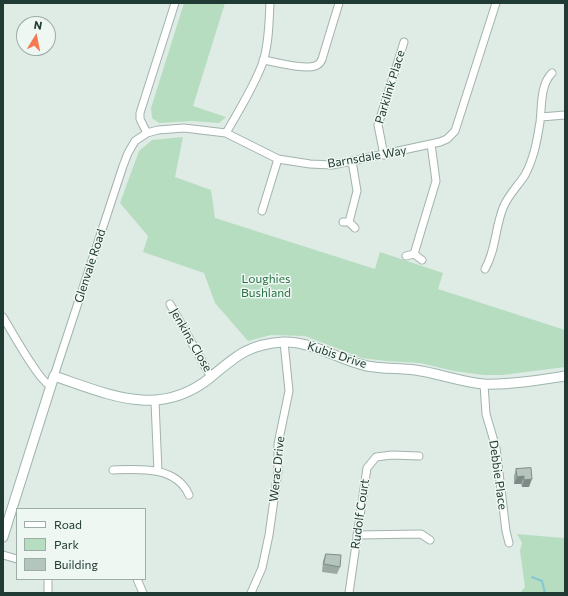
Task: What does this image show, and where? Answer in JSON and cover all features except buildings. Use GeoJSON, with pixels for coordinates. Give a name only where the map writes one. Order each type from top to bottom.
{"type":"FeatureCollection","features":[{"type":"Feature","properties":{"kind":"street"},"geometry":{"type":"LineString","coordinates":[[147,133],[140,119],[140,113],[175,3]]}},
{"type":"Feature","properties":{"kind":"street"},"geometry":{"type":"LineString","coordinates":[[226,133],[252,87],[263,60],[269,27],[270,3]]}},
{"type":"Feature","properties":{"kind":"street"},"geometry":{"type":"LineString","coordinates":[[263,60],[316,66],[322,60],[340,3]]}},
{"type":"Feature","properties":{"kind":"street","name":"Barnsdale Way"},"geometry":{"type":"LineString","coordinates":[[147,133],[184,128],[226,133],[278,159],[310,164],[332,165],[384,155],[447,139],[455,130],[496,3]]}},
{"type":"Feature","properties":{"kind":"street","name":"Parklink Place"},"geometry":{"type":"LineString","coordinates":[[384,155],[378,125],[404,42]]}},
{"type":"Feature","properties":{"kind":"street"},"geometry":{"type":"LineString","coordinates":[[485,268],[491,257],[503,208],[509,195],[524,176],[535,150],[541,117],[543,89],[548,77],[552,73]]}},
{"type":"Feature","properties":{"kind":"street"},"geometry":{"type":"LineString","coordinates":[[541,117],[565,115]]}},
{"type":"Feature","properties":{"kind":"street","name":"Glenvale Road"},"geometry":{"type":"LineString","coordinates":[[3,537],[54,376],[128,153],[135,141],[147,133]]}},
{"type":"Feature","properties":{"kind":"street"},"geometry":{"type":"LineString","coordinates":[[414,254],[436,181],[432,144]]}},
{"type":"Feature","properties":{"kind":"street"},"geometry":{"type":"LineString","coordinates":[[261,212],[278,159]]}},
{"type":"Feature","properties":{"kind":"street"},"geometry":{"type":"LineString","coordinates":[[352,161],[357,191],[346,222],[355,228]]}},
{"type":"Feature","properties":{"kind":"street"},"geometry":{"type":"LineString","coordinates":[[406,256],[414,254]]}},
{"type":"Feature","properties":{"kind":"street"},"geometry":{"type":"LineString","coordinates":[[414,254],[422,260]]}},
{"type":"Feature","properties":{"kind":"street","name":"Jenkins Close"},"geometry":{"type":"LineString","coordinates":[[170,304],[211,377]]}},
{"type":"Feature","properties":{"kind":"street"},"geometry":{"type":"LineString","coordinates":[[3,317],[39,375],[46,385],[51,386]]}},
{"type":"Feature","properties":{"kind":"street","name":"Kubis Drive"},"geometry":{"type":"LineString","coordinates":[[54,376],[118,397],[156,402],[180,396],[195,388],[211,377],[237,354],[260,346],[284,342],[300,343],[317,348],[350,362],[368,366],[416,370],[462,381],[484,384],[502,384],[565,376]]}},
{"type":"Feature","properties":{"kind":"street","name":"Werac Drive"},"geometry":{"type":"LineString","coordinates":[[251,593],[262,568],[269,535],[278,471],[278,444],[289,391],[284,342]]}},
{"type":"Feature","properties":{"kind":"street","name":"Debbie Place"},"geometry":{"type":"LineString","coordinates":[[484,384],[486,414],[496,448],[506,531],[510,543]]}},
{"type":"Feature","properties":{"kind":"street"},"geometry":{"type":"LineString","coordinates":[[156,402],[158,471]]}},
{"type":"Feature","properties":{"kind":"street","name":"Rudolf Court"},"geometry":{"type":"LineString","coordinates":[[349,593],[367,468],[370,462],[376,456],[419,456]]}},
{"type":"Feature","properties":{"kind":"street"},"geometry":{"type":"LineString","coordinates":[[113,470],[138,469],[158,471],[176,478],[186,488],[189,495]]}},
{"type":"Feature","properties":{"kind":"street"},"geometry":{"type":"LineString","coordinates":[[357,535],[421,534],[430,540]]}},
{"type":"Feature","properties":{"kind":"street"},"geometry":{"type":"LineString","coordinates":[[3,555],[16,559]]}},
{"type":"Feature","properties":{"kind":"street"},"geometry":{"type":"LineString","coordinates":[[48,580],[48,593]]}},
{"type":"Feature","properties":{"kind":"street"},"geometry":{"type":"LineString","coordinates":[[137,580],[143,593]]}},
{"type":"Feature","properties":{"kind":"green space"},"geometry":{"type":"Polygon","coordinates":[[[184,3],[225,3],[193,106],[226,117],[219,123],[192,121],[159,123],[152,118],[151,108],[184,3]]]}},
{"type":"Feature","properties":{"kind":"green space","name":"Loughies Bushland"},"geometry":{"type":"Polygon","coordinates":[[[183,137],[175,177],[211,190],[215,218],[375,269],[380,252],[443,273],[438,289],[565,330],[565,367],[502,375],[483,375],[454,371],[420,363],[362,358],[305,336],[271,335],[248,341],[215,303],[204,273],[143,252],[148,236],[120,203],[139,151],[152,140],[183,137]]]}},
{"type":"Feature","properties":{"kind":"green space"},"geometry":{"type":"Polygon","coordinates":[[[517,534],[563,538],[565,536],[565,593],[520,593],[525,587],[520,551],[522,543],[517,534]]]}},
{"type":"Feature","properties":{"kind":"waterway"},"geometry":{"type":"LineString","coordinates":[[532,577],[542,581],[545,593]]}}]}
